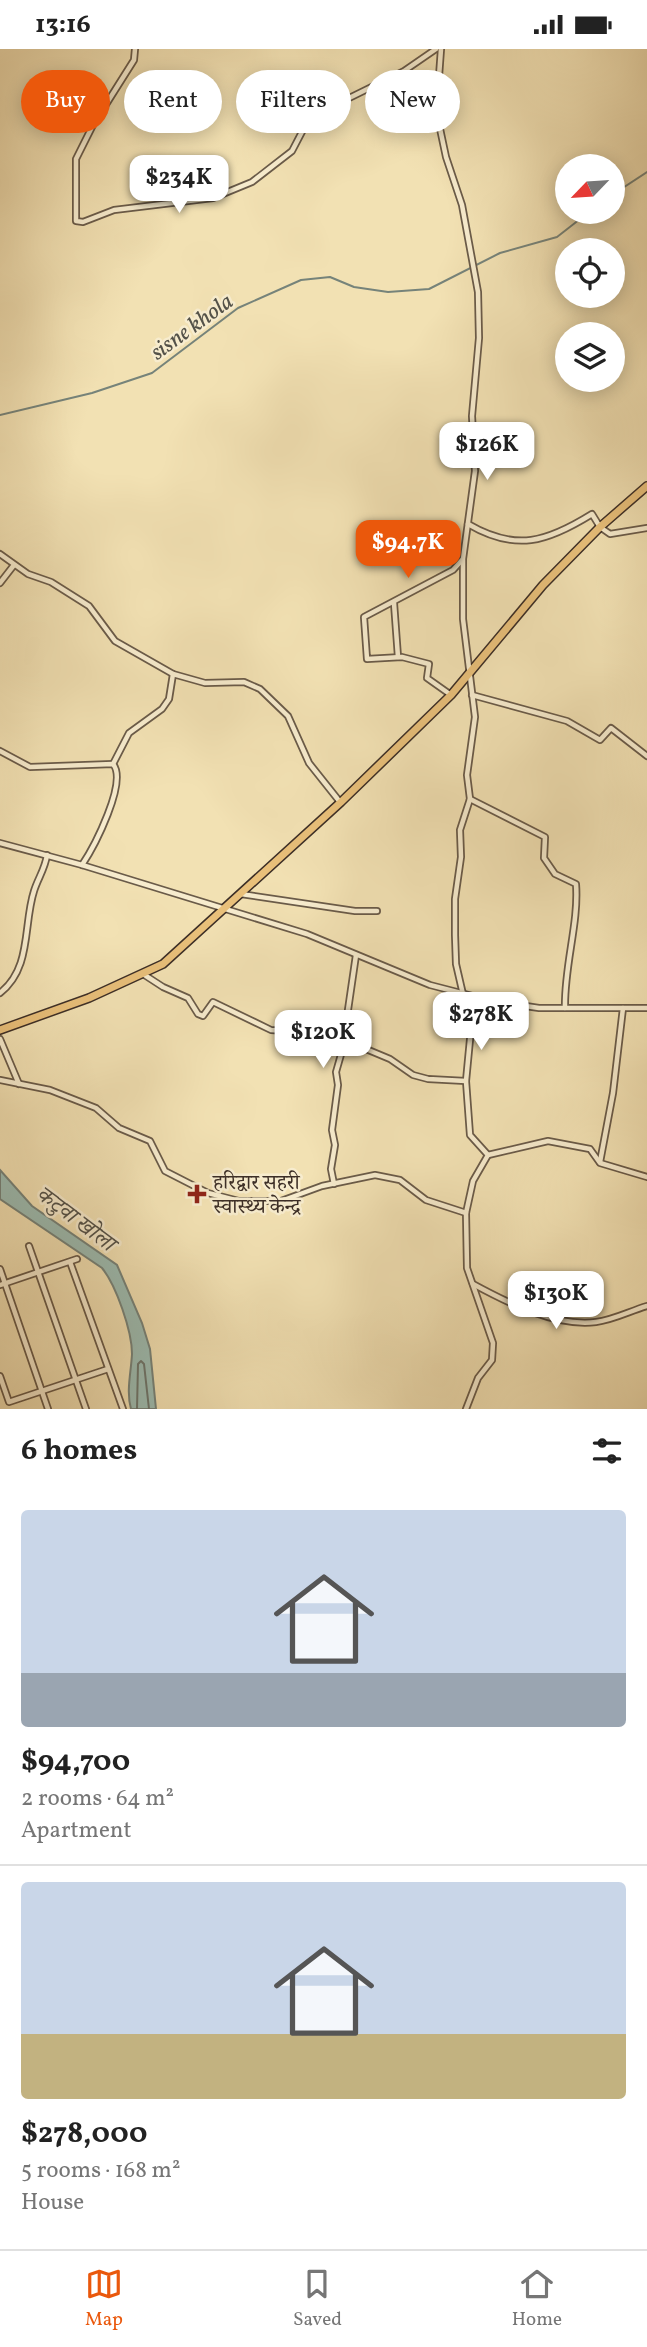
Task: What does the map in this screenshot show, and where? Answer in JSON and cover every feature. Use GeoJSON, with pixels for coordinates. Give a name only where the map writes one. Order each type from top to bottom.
{"type":"FeatureCollection","features":[{"type":"Feature","properties":{"kind":"main road"},"geometry":{"type":"LineString","coordinates":[[0,1030],[89,998],[163,964],[341,803],[451,695],[536,592],[600,527],[647,486]]}},
{"type":"Feature","properties":{"kind":"street"},"geometry":{"type":"LineString","coordinates":[[135,49],[134,60],[93,125],[76,159],[76,221],[83,222],[114,210],[213,198],[252,182],[292,151],[304,128],[315,119],[337,104],[404,71],[436,49]]}},
{"type":"Feature","properties":{"kind":"street"},"geometry":{"type":"LineString","coordinates":[[441,49],[439,124],[470,247],[478,292],[479,338],[472,416],[475,471],[463,559],[463,619],[475,717],[467,775],[470,799],[460,830],[461,857],[455,899],[456,964],[471,1029],[466,1081],[470,1135],[488,1155]]}},
{"type":"Feature","properties":{"kind":"street"},"geometry":{"type":"LineString","coordinates":[[468,524],[490,537],[514,541],[532,541],[557,535],[592,514],[600,527],[610,534],[647,528]]}},
{"type":"Feature","properties":{"kind":"street"},"geometry":{"type":"LineString","coordinates":[[0,554],[28,574],[51,582],[89,606],[115,641],[173,674],[205,683],[232,681],[253,684],[260,689],[288,716],[309,763],[341,803]]}},
{"type":"Feature","properties":{"kind":"street"},"geometry":{"type":"LineString","coordinates":[[451,695],[427,678],[429,664],[398,657],[367,659],[364,617],[453,570],[463,559]]}},
{"type":"Feature","properties":{"kind":"street"},"geometry":{"type":"LineString","coordinates":[[0,583],[14,565]]}},
{"type":"Feature","properties":{"kind":"street"},"geometry":{"type":"LineString","coordinates":[[394,603],[398,657]]}},
{"type":"Feature","properties":{"kind":"street"},"geometry":{"type":"LineString","coordinates":[[113,764],[129,733],[162,709],[169,699],[173,674]]}},
{"type":"Feature","properties":{"kind":"street"},"geometry":{"type":"LineString","coordinates":[[472,695],[567,722],[600,740],[611,728],[647,755]]}},
{"type":"Feature","properties":{"kind":"street"},"geometry":{"type":"LineString","coordinates":[[0,751],[30,767],[113,764]]}},
{"type":"Feature","properties":{"kind":"street"},"geometry":{"type":"LineString","coordinates":[[82,865],[110,813],[118,775],[113,764]]}},
{"type":"Feature","properties":{"kind":"street"},"geometry":{"type":"LineString","coordinates":[[470,799],[545,837],[544,858],[555,874],[576,884],[577,899],[567,961],[565,1008]]}},
{"type":"Feature","properties":{"kind":"street"},"geometry":{"type":"LineString","coordinates":[[0,843],[82,865],[307,934],[430,985],[492,1001],[538,1009],[647,1007]]}},
{"type":"Feature","properties":{"kind":"street"},"geometry":{"type":"LineString","coordinates":[[0,993],[13,980],[23,956],[34,889],[43,873],[47,855]]}},
{"type":"Feature","properties":{"kind":"street"},"geometry":{"type":"LineString","coordinates":[[240,894],[355,911],[377,911]]}},
{"type":"Feature","properties":{"kind":"street"},"geometry":{"type":"LineString","coordinates":[[334,1184],[331,1169],[335,1136],[332,1130],[338,1085],[335,1072],[342,1051],[356,955]]}},
{"type":"Feature","properties":{"kind":"street"},"geometry":{"type":"LineString","coordinates":[[143,974],[188,998],[198,1014],[203,1016],[213,1002],[271,1030],[316,1033],[342,1039],[390,1059],[413,1075],[428,1079],[466,1081]]}},
{"type":"Feature","properties":{"kind":"street"},"geometry":{"type":"LineString","coordinates":[[600,1163],[613,1093],[623,1008]]}},
{"type":"Feature","properties":{"kind":"street"},"geometry":{"type":"LineString","coordinates":[[0,1039],[19,1085]]}},
{"type":"Feature","properties":{"kind":"street"},"geometry":{"type":"LineString","coordinates":[[0,1080],[50,1090],[96,1108],[118,1128],[150,1141],[166,1171],[208,1193],[239,1201],[281,1201],[334,1184],[375,1175],[400,1180],[426,1200],[466,1213]]}},
{"type":"Feature","properties":{"kind":"street"},"geometry":{"type":"LineString","coordinates":[[466,1409],[478,1378],[492,1360],[493,1343],[467,1268],[466,1213],[473,1181],[488,1155],[548,1141],[590,1149],[600,1163],[647,1177]]}},
{"type":"Feature","properties":{"kind":"street"},"geometry":{"type":"LineString","coordinates":[[29,1246],[86,1409]]}},
{"type":"Feature","properties":{"kind":"street"},"geometry":{"type":"LineString","coordinates":[[2,1284],[77,1259]]}},
{"type":"Feature","properties":{"kind":"street"},"geometry":{"type":"LineString","coordinates":[[70,1262],[123,1409]]}},
{"type":"Feature","properties":{"kind":"street"},"geometry":{"type":"LineString","coordinates":[[0,1269],[2,1284],[48,1409]]}},
{"type":"Feature","properties":{"kind":"street"},"geometry":{"type":"LineString","coordinates":[[472,1284],[513,1306],[544,1316],[576,1321],[595,1323],[647,1306]]}},
{"type":"Feature","properties":{"kind":"street"},"geometry":{"type":"LineString","coordinates":[[0,1376],[9,1402],[108,1369]]}},
{"type":"Feature","properties":{"kind":"water"},"geometry":{"type":"Polygon","coordinates":[[[0,1170],[32,1206],[117,1265],[150,1349],[156,1409],[131,1409],[129,1389],[132,1354],[129,1333],[113,1285],[102,1268],[0,1199],[0,1170]]]}},
{"type":"Feature","properties":{"kind":"waterway","name":"sisne khola"},"geometry":{"type":"LineString","coordinates":[[625,186],[647,172]]}},
{"type":"Feature","properties":{"kind":"waterway","name":"sisne khola"},"geometry":{"type":"LineString","coordinates":[[0,415],[92,393],[152,373],[238,308],[301,280],[330,277],[354,287],[388,292],[429,289],[500,253],[557,237],[574,224]]}},
{"type":"Feature","properties":{"kind":"place","name":"हरिद्वार सहरी स्वास्थ्य केन्द्र"},"geometry":{"type":"Point","coordinates":[197,1194]}},
{"type":"Feature","properties":{"kind":"water label","name":"कटुवा खोला"},"geometry":{"type":"Point","coordinates":[76,1218]}}]}
